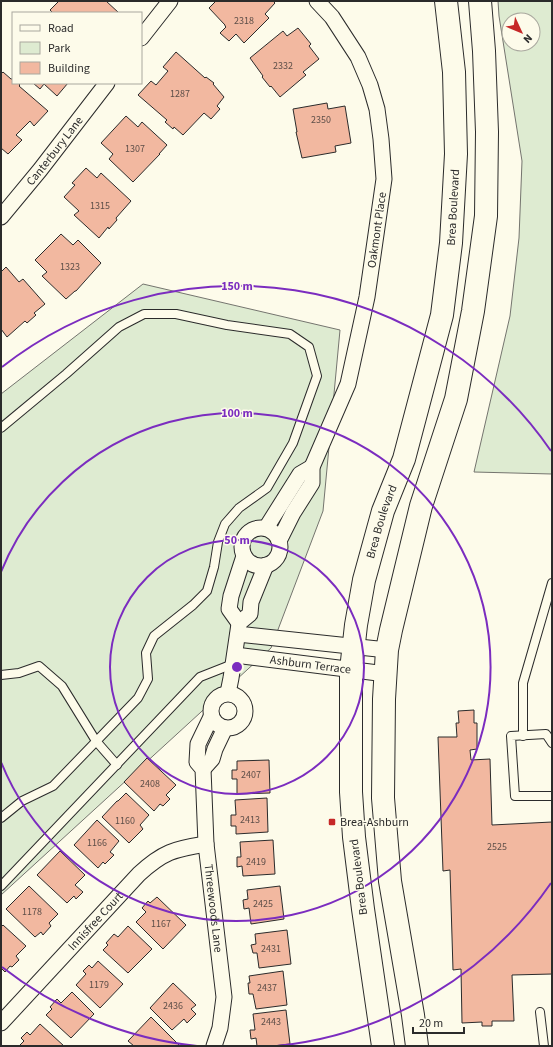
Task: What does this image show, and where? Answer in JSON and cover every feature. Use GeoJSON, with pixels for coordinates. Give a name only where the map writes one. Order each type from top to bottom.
{"type":"FeatureCollection","features":[{"type":"Feature","properties":{"kind":"main road","name":"Brea Boulevard"},"geometry":{"type":"LineString","coordinates":[[383,1046],[354,837],[351,792],[351,670],[356,625],[364,580],[383,511],[404,459],[442,315],[451,244],[456,154],[454,72],[446,1]]}},
{"type":"Feature","properties":{"kind":"main road"},"geometry":{"type":"LineString","coordinates":[[417,1046],[390,881],[383,798],[384,699],[387,650],[421,506],[456,400],[473,311],[486,216],[487,124],[480,1]]}},
{"type":"Feature","properties":{"kind":"street"},"geometry":{"type":"LineString","coordinates":[[142,37],[170,1]]}},
{"type":"Feature","properties":{"kind":"street","name":"Oakmont Place"},"geometry":{"type":"LineString","coordinates":[[279,540],[293,513],[312,483],[312,467],[348,384],[367,297],[384,179],[377,109],[370,86],[358,57],[332,17],[317,1]]}},
{"type":"Feature","properties":{"kind":"street","name":"Canterbury Lane"},"geometry":{"type":"LineString","coordinates":[[1,217],[40,170],[106,84]]}},
{"type":"Feature","properties":{"kind":"street","name":"Oakmont Place"},"geometry":{"type":"LineString","coordinates":[[266,528],[300,474],[312,467]]}},
{"type":"Feature","properties":{"kind":"street"},"geometry":{"type":"LineString","coordinates":[[260,528],[266,528],[276,535],[279,540],[280,547],[276,559],[266,565],[254,564],[244,556],[242,544],[248,533],[260,528]]}},
{"type":"Feature","properties":{"kind":"street"},"geometry":{"type":"LineString","coordinates":[[239,628],[229,610],[231,596],[244,556]]}},
{"type":"Feature","properties":{"kind":"street"},"geometry":{"type":"LineString","coordinates":[[228,693],[239,628],[250,614],[251,602],[266,565]]}},
{"type":"Feature","properties":{"kind":"street","name":"Ashburn Terrace"},"geometry":{"type":"LineString","coordinates":[[239,628],[353,647],[387,650]]}},
{"type":"Feature","properties":{"kind":"street","name":"Ashburn Terrace"},"geometry":{"type":"LineString","coordinates":[[234,660],[386,674]]}},
{"type":"Feature","properties":{"kind":"street"},"geometry":{"type":"LineString","coordinates":[[228,693],[233,694],[242,700],[245,711],[241,722],[236,726],[225,728],[215,722],[211,717],[210,711],[213,701],[218,696],[228,693]]}},
{"type":"Feature","properties":{"kind":"street","name":"Threewoods Lane"},"geometry":{"type":"LineString","coordinates":[[211,717],[198,744],[197,762],[203,769],[206,844],[224,997],[220,1028],[214,1046]]}},
{"type":"Feature","properties":{"kind":"street"},"geometry":{"type":"LineString","coordinates":[[203,769],[212,759],[225,728]]}},
{"type":"Feature","properties":{"kind":"street","name":"Innisfree Court"},"geometry":{"type":"LineString","coordinates":[[1,1023],[139,874],[153,861],[167,853],[185,847],[206,844]]}},
{"type":"Feature","properties":{"kind":"lane"},"geometry":{"type":"LineString","coordinates":[[1,428],[66,374],[119,327],[144,314],[176,314],[290,334],[309,348],[317,376],[293,443],[267,488],[239,508],[225,524],[218,542],[214,566],[207,591],[193,605],[154,636],[146,654],[148,679],[138,698],[53,786],[22,801],[1,818]]}},
{"type":"Feature","properties":{"kind":"lane"},"geometry":{"type":"LineString","coordinates":[[523,736],[523,683],[552,583]]}},
{"type":"Feature","properties":{"kind":"lane"},"geometry":{"type":"LineString","coordinates":[[1,886],[200,677],[234,660]]}},
{"type":"Feature","properties":{"kind":"lane"},"geometry":{"type":"LineString","coordinates":[[1,675],[19,673],[39,666],[62,686],[96,741],[117,765]]}},
{"type":"Feature","properties":{"kind":"lane"},"geometry":{"type":"LineString","coordinates":[[552,743],[546,734],[511,736],[515,796],[552,796]]}},
{"type":"Feature","properties":{"kind":"lane"},"geometry":{"type":"LineString","coordinates":[[540,1012],[544,1046]]}},
{"type":"Feature","properties":{"kind":"green space"},"geometry":{"type":"Polygon","coordinates":[[[498,1],[552,1],[552,474],[474,472],[510,316],[519,238],[522,161],[505,52],[541,52],[541,12],[501,12],[501,29],[498,1]]]}},
{"type":"Feature","properties":{"kind":"green space"},"geometry":{"type":"Polygon","coordinates":[[[143,284],[340,330],[323,511],[271,648],[1,895],[1,394],[143,284]]]}},
{"type":"Feature","properties":{"kind":"building"},"geometry":{"type":"Polygon","coordinates":[[[59,1],[106,1],[118,12],[52,12],[50,10],[59,1]]]}},
{"type":"Feature","properties":{"kind":"building"},"geometry":{"type":"Polygon","coordinates":[[[216,1],[273,1],[275,3],[265,14],[269,18],[244,43],[236,34],[229,41],[220,33],[226,27],[209,8],[216,1]]]}},
{"type":"Feature","properties":{"kind":"building"},"geometry":{"type":"Polygon","coordinates":[[[298,28],[311,44],[309,46],[319,59],[303,72],[306,75],[280,97],[262,77],[263,76],[250,58],[283,31],[287,36],[298,28]]]}},
{"type":"Feature","properties":{"kind":"building"},"geometry":{"type":"Polygon","coordinates":[[[176,52],[205,78],[206,77],[214,83],[213,84],[224,97],[217,106],[220,109],[211,119],[204,113],[183,135],[174,127],[173,129],[165,122],[167,120],[138,95],[151,81],[156,85],[168,71],[163,67],[176,52]]]}},
{"type":"Feature","properties":{"kind":"building"},"geometry":{"type":"Polygon","coordinates":[[[3,72],[12,79],[12,84],[19,84],[19,86],[48,111],[34,126],[30,121],[16,135],[22,140],[8,154],[1,148],[1,74],[3,72]]]}},
{"type":"Feature","properties":{"kind":"building"},"geometry":{"type":"Polygon","coordinates":[[[34,84],[44,84],[40,89],[34,84]]]}},
{"type":"Feature","properties":{"kind":"building"},"geometry":{"type":"Polygon","coordinates":[[[44,84],[67,84],[57,96],[44,84]]]}},
{"type":"Feature","properties":{"kind":"building"},"geometry":{"type":"Polygon","coordinates":[[[327,103],[328,109],[345,106],[351,143],[335,146],[336,152],[302,158],[296,132],[293,109],[327,103]]]}},
{"type":"Feature","properties":{"kind":"building"},"geometry":{"type":"Polygon","coordinates":[[[126,116],[138,127],[142,122],[167,145],[133,182],[109,159],[113,154],[101,143],[126,116]]]}},
{"type":"Feature","properties":{"kind":"building"},"geometry":{"type":"Polygon","coordinates":[[[86,168],[97,178],[101,173],[131,201],[116,218],[117,220],[109,229],[108,227],[99,238],[74,215],[79,211],[64,197],[75,185],[72,183],[86,168]]]}},
{"type":"Feature","properties":{"kind":"building"},"geometry":{"type":"Polygon","coordinates":[[[61,234],[73,245],[78,240],[101,263],[76,291],[66,299],[42,276],[47,272],[35,260],[61,234]]]}},
{"type":"Feature","properties":{"kind":"building"},"geometry":{"type":"Polygon","coordinates":[[[6,267],[19,282],[23,279],[45,304],[34,313],[36,315],[27,323],[25,321],[7,337],[1,329],[1,272],[6,267]]]}},
{"type":"Feature","properties":{"kind":"building"},"geometry":{"type":"Polygon","coordinates":[[[474,710],[474,723],[477,723],[477,749],[470,750],[471,760],[490,759],[492,825],[552,822],[552,974],[512,975],[514,1021],[492,1021],[492,1026],[482,1026],[482,1022],[462,1023],[461,969],[453,970],[450,870],[443,871],[438,737],[457,737],[456,723],[459,723],[458,711],[474,710]]]}},
{"type":"Feature","properties":{"kind":"building"},"geometry":{"type":"Polygon","coordinates":[[[147,758],[176,785],[166,795],[170,799],[163,806],[160,804],[154,811],[124,782],[147,758]]]}},
{"type":"Feature","properties":{"kind":"building"},"geometry":{"type":"Polygon","coordinates":[[[269,760],[270,793],[237,794],[237,779],[232,779],[232,770],[237,770],[237,761],[269,760]]]}},
{"type":"Feature","properties":{"kind":"building"},"geometry":{"type":"Polygon","coordinates":[[[126,793],[149,815],[140,825],[143,829],[129,843],[102,817],[126,793]]]}},
{"type":"Feature","properties":{"kind":"building"},"geometry":{"type":"Polygon","coordinates":[[[267,798],[268,832],[236,834],[236,826],[231,826],[231,815],[236,815],[235,800],[267,798]]]}},
{"type":"Feature","properties":{"kind":"building"},"geometry":{"type":"Polygon","coordinates":[[[97,820],[119,841],[110,852],[114,855],[105,864],[103,862],[98,868],[74,845],[97,820]]]}},
{"type":"Feature","properties":{"kind":"building"},"geometry":{"type":"Polygon","coordinates":[[[273,840],[275,874],[243,876],[242,866],[237,867],[237,857],[241,857],[240,842],[273,840]]]}},
{"type":"Feature","properties":{"kind":"building"},"geometry":{"type":"Polygon","coordinates":[[[60,851],[85,875],[75,885],[83,892],[76,899],[74,896],[67,903],[37,875],[60,851]]]}},
{"type":"Feature","properties":{"kind":"building"},"geometry":{"type":"Polygon","coordinates":[[[29,886],[58,914],[49,923],[51,926],[43,935],[41,932],[35,937],[6,909],[29,886]]]}},
{"type":"Feature","properties":{"kind":"building"},"geometry":{"type":"Polygon","coordinates":[[[280,886],[284,919],[251,924],[249,908],[244,909],[243,900],[248,899],[247,890],[280,886]]]}},
{"type":"Feature","properties":{"kind":"building"},"geometry":{"type":"Polygon","coordinates":[[[157,897],[186,925],[163,949],[136,922],[146,912],[142,908],[148,901],[150,903],[157,897]]]}},
{"type":"Feature","properties":{"kind":"building"},"geometry":{"type":"Polygon","coordinates":[[[3,925],[26,946],[16,956],[19,960],[12,967],[10,966],[5,972],[1,968],[1,927],[3,925]]]}},
{"type":"Feature","properties":{"kind":"building"},"geometry":{"type":"Polygon","coordinates":[[[128,926],[152,949],[128,973],[103,950],[108,945],[106,943],[114,934],[118,937],[128,926]]]}},
{"type":"Feature","properties":{"kind":"building"},"geometry":{"type":"Polygon","coordinates":[[[287,930],[291,964],[259,968],[257,953],[253,953],[251,945],[256,944],[255,934],[287,930]]]}},
{"type":"Feature","properties":{"kind":"building"},"geometry":{"type":"Polygon","coordinates":[[[98,961],[123,984],[100,1008],[76,985],[86,974],[83,971],[89,965],[92,968],[98,961]]]}},
{"type":"Feature","properties":{"kind":"building"},"geometry":{"type":"Polygon","coordinates":[[[283,971],[287,1005],[256,1009],[253,994],[249,994],[249,976],[283,971]]]}},
{"type":"Feature","properties":{"kind":"building"},"geometry":{"type":"Polygon","coordinates":[[[173,983],[196,1005],[191,1009],[196,1014],[187,1023],[184,1019],[172,1030],[150,1008],[173,983]]]}},
{"type":"Feature","properties":{"kind":"building"},"geometry":{"type":"Polygon","coordinates":[[[72,992],[94,1014],[71,1038],[46,1015],[52,1009],[50,1007],[57,999],[61,1003],[72,992]]]}},
{"type":"Feature","properties":{"kind":"building"},"geometry":{"type":"Polygon","coordinates":[[[286,1010],[290,1044],[257,1046],[256,1038],[251,1039],[250,1030],[255,1030],[253,1014],[286,1010]]]}},
{"type":"Feature","properties":{"kind":"building"},"geometry":{"type":"Polygon","coordinates":[[[151,1017],[179,1045],[178,1046],[134,1046],[128,1041],[151,1017]]]}},
{"type":"Feature","properties":{"kind":"building"},"geometry":{"type":"Polygon","coordinates":[[[40,1024],[64,1046],[19,1046],[24,1041],[21,1038],[27,1032],[30,1035],[40,1024]]]}},
{"type":"Feature","properties":{"kind":"place","name":"Brea-Ashburn"},"geometry":{"type":"Point","coordinates":[332,822]}}]}
